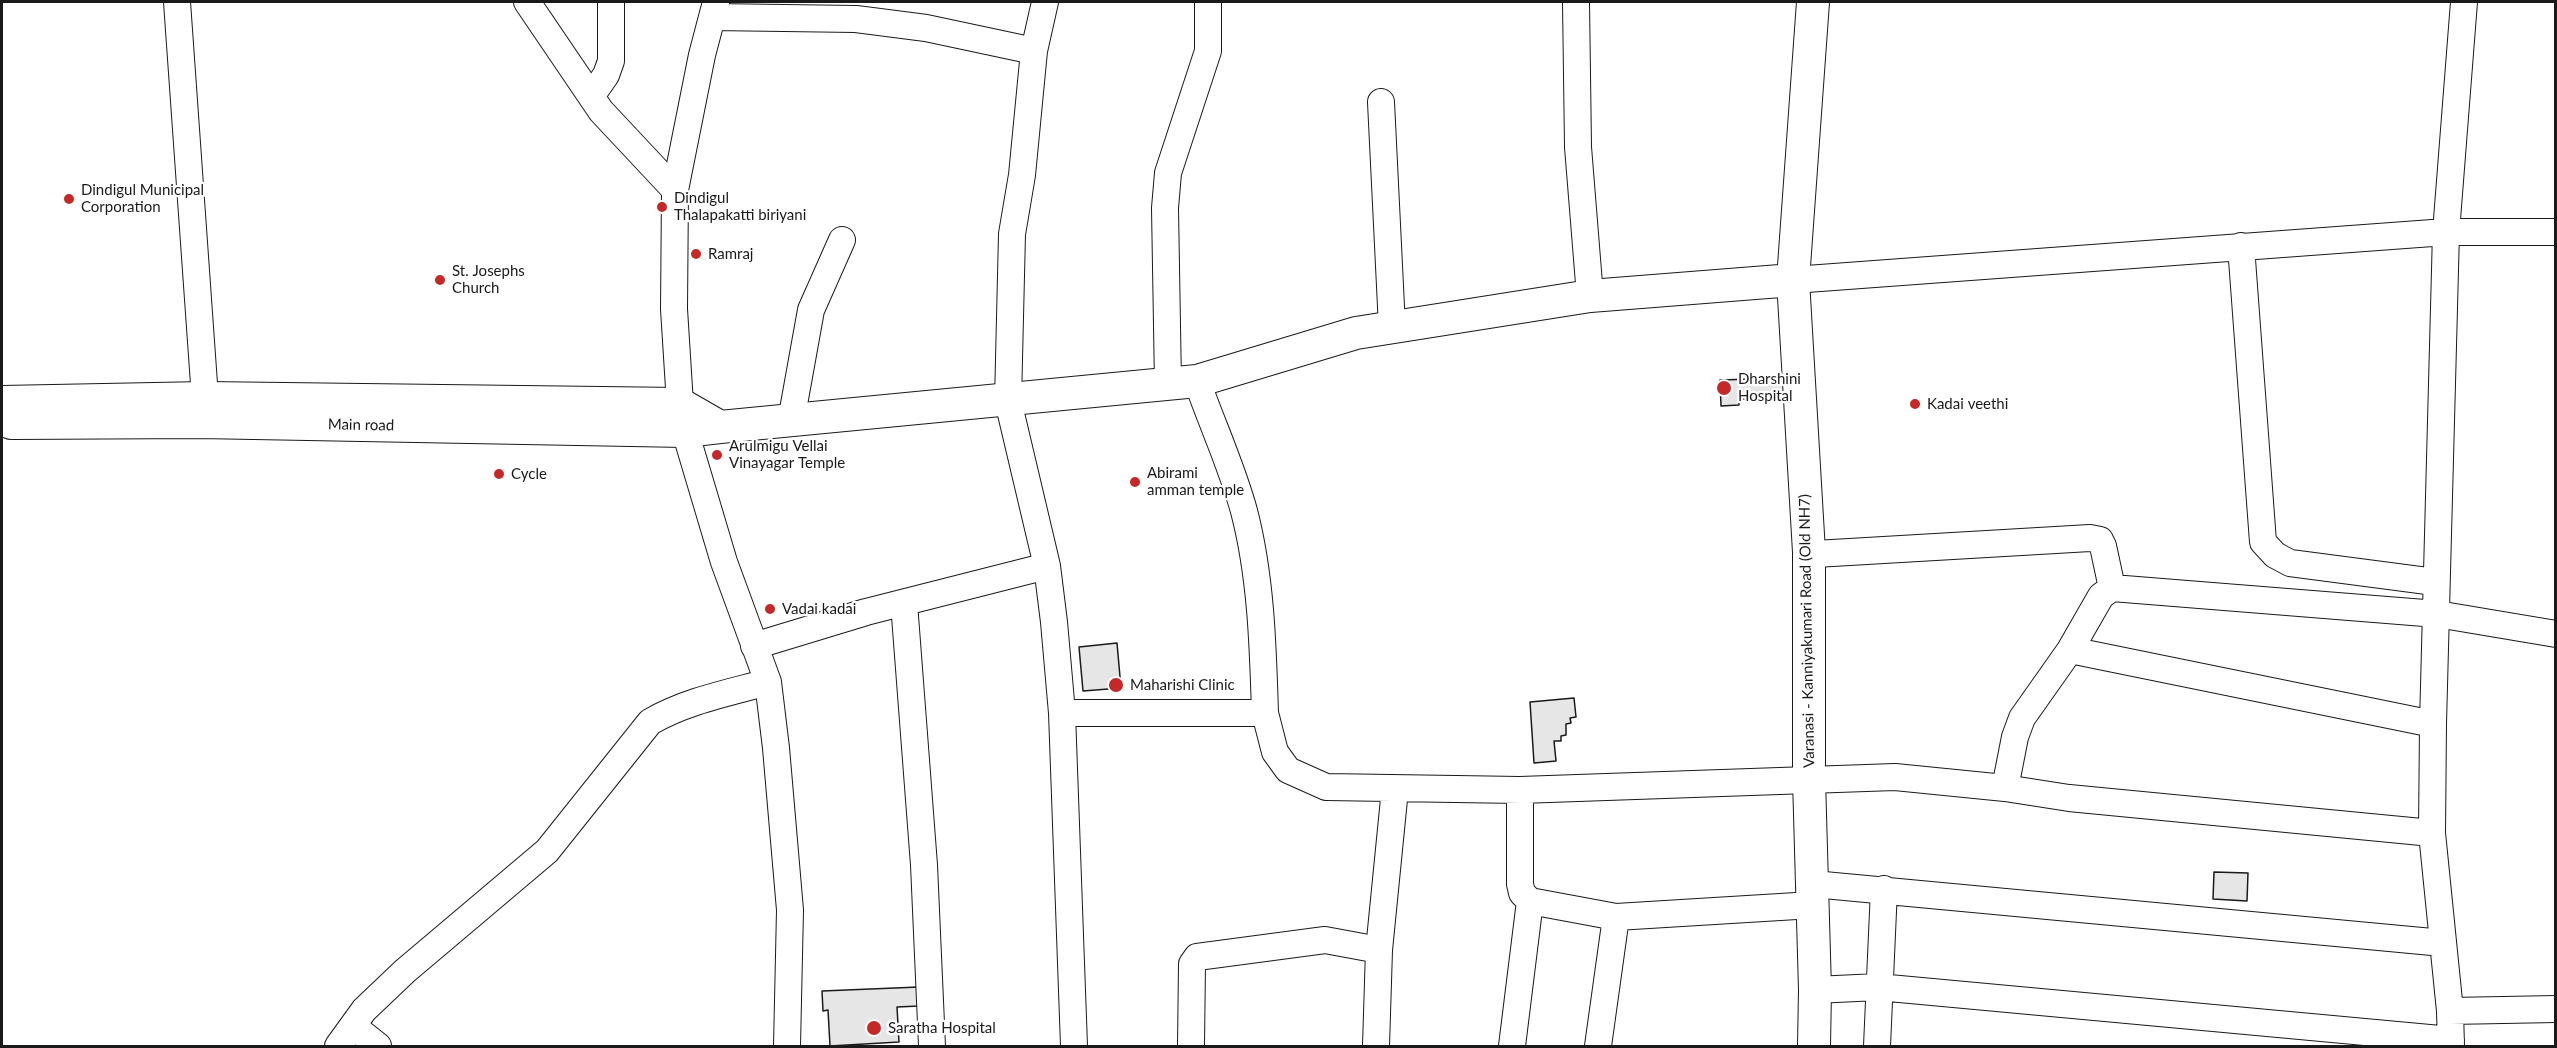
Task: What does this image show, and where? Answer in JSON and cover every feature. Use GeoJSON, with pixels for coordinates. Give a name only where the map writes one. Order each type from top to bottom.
{"type":"FeatureCollection","features":[{"type":"Feature","properties":{"kind":"main road","name":"Varanasi - Kanniyakumari Road (Old NH7)"},"geometry":{"type":"LineString","coordinates":[[1813,2],[1792,280],[1809,552],[1809,779],[1815,990],[1814,1047]]}},
{"type":"Feature","properties":{"kind":"main road"},"geometry":{"type":"LineString","coordinates":[[683,418],[720,428],[1183,382],[1356,333],[1590,296],[1792,280]]}},
{"type":"Feature","properties":{"kind":"main road","name":"Main road"},"geometry":{"type":"LineString","coordinates":[[2,402],[202,410],[683,418]]}},
{"type":"Feature","properties":{"kind":"main road","name":"Main road"},"geometry":{"type":"LineString","coordinates":[[2,423],[202,410]]}},
{"type":"Feature","properties":{"kind":"street"},"geometry":{"type":"LineString","coordinates":[[177,2],[202,410]]}},
{"type":"Feature","properties":{"kind":"street"},"geometry":{"type":"LineString","coordinates":[[526,2],[602,111],[675,190]]}},
{"type":"Feature","properties":{"kind":"street"},"geometry":{"type":"LineString","coordinates":[[592,95],[606,75],[611,61],[611,2]]}},
{"type":"Feature","properties":{"kind":"street"},"geometry":{"type":"LineString","coordinates":[[1045,2],[1034,51],[1023,175],[1012,234],[1008,401],[1047,566],[1062,714],[1074,1047]]}},
{"type":"Feature","properties":{"kind":"street"},"geometry":{"type":"LineString","coordinates":[[1208,2],[1208,51],[1168,173],[1165,208],[1183,382],[1244,511],[1257,583],[1264,653],[1265,713],[1275,752],[1288,770],[1326,788],[1395,789],[1520,790],[1895,777],[2005,788],[2069,798],[2432,833]]}},
{"type":"Feature","properties":{"kind":"street"},"geometry":{"type":"LineString","coordinates":[[1576,2],[1578,147],[1590,296]]}},
{"type":"Feature","properties":{"kind":"street"},"geometry":{"type":"LineString","coordinates":[[1815,990],[1878,987],[2451,1043],[2450,1011],[2432,833],[2433,724],[2446,232],[2464,2]]}},
{"type":"Feature","properties":{"kind":"street"},"geometry":{"type":"LineString","coordinates":[[787,1047],[790,910],[768,682],[724,562],[683,418],[674,309],[675,190],[714,9],[856,19],[926,28],[1034,51]]}},
{"type":"Feature","properties":{"kind":"street"},"geometry":{"type":"LineString","coordinates":[[1382,102],[1392,327]]}},
{"type":"Feature","properties":{"kind":"street"},"geometry":{"type":"LineString","coordinates":[[1792,280],[2446,232],[2556,232]]}},
{"type":"Feature","properties":{"kind":"street"},"geometry":{"type":"LineString","coordinates":[[791,421],[811,310],[842,240]]}},
{"type":"Feature","properties":{"kind":"street"},"geometry":{"type":"LineString","coordinates":[[2241,246],[2263,542],[2275,555],[2290,563],[2435,582]]}},
{"type":"Feature","properties":{"kind":"street"},"geometry":{"type":"LineString","coordinates":[[1809,552],[1815,554],[2090,538],[2100,540],[2103,546],[2112,588]]}},
{"type":"Feature","properties":{"kind":"street"},"geometry":{"type":"LineString","coordinates":[[754,646],[904,603],[1047,566]]}},
{"type":"Feature","properties":{"kind":"street"},"geometry":{"type":"LineString","coordinates":[[2005,788],[2015,737],[2022,718],[2070,650],[2101,596],[2112,588],[2437,614],[2556,634]]}},
{"type":"Feature","properties":{"kind":"street"},"geometry":{"type":"LineString","coordinates":[[904,603],[924,866],[932,1047]]}},
{"type":"Feature","properties":{"kind":"street"},"geometry":{"type":"LineString","coordinates":[[2070,650],[2433,724]]}},
{"type":"Feature","properties":{"kind":"street"},"geometry":{"type":"LineString","coordinates":[[378,1047],[346,1036],[364,1010],[405,971],[547,851],[650,722],[667,712],[695,702],[768,682]]}},
{"type":"Feature","properties":{"kind":"street"},"geometry":{"type":"LineString","coordinates":[[1062,714],[1265,713]]}},
{"type":"Feature","properties":{"kind":"street"},"geometry":{"type":"LineString","coordinates":[[1376,1047],[1379,950],[1395,789]]}},
{"type":"Feature","properties":{"kind":"street"},"geometry":{"type":"LineString","coordinates":[[1520,790],[1520,884],[1522,893],[1530,901],[1616,917],[1813,894],[1884,889],[2443,943]]}},
{"type":"Feature","properties":{"kind":"street"},"geometry":{"type":"LineString","coordinates":[[1877,1047],[1884,889]]}},
{"type":"Feature","properties":{"kind":"street"},"geometry":{"type":"LineString","coordinates":[[1512,1047],[1530,901]]}},
{"type":"Feature","properties":{"kind":"street"},"geometry":{"type":"LineString","coordinates":[[1598,1047],[1616,917]]}},
{"type":"Feature","properties":{"kind":"street"},"geometry":{"type":"LineString","coordinates":[[1191,1047],[1192,964],[1197,957],[1325,940],[1379,950]]}},
{"type":"Feature","properties":{"kind":"street"},"geometry":{"type":"LineString","coordinates":[[2450,1011],[2556,1009]]}},
{"type":"Feature","properties":{"kind":"building"},"geometry":{"type":"Polygon","coordinates":[[[1784,378],[1785,398],[1739,399],[1739,405],[1721,406],[1720,380],[1784,378]]]}},
{"type":"Feature","properties":{"kind":"building"},"geometry":{"type":"Polygon","coordinates":[[[1117,643],[1121,688],[1083,691],[1079,647],[1117,643]]]}},
{"type":"Feature","properties":{"kind":"building"},"geometry":{"type":"Polygon","coordinates":[[[1574,698],[1576,717],[1570,718],[1571,723],[1566,724],[1566,735],[1561,736],[1561,741],[1554,741],[1556,761],[1534,763],[1530,702],[1574,698]]]}},
{"type":"Feature","properties":{"kind":"building"},"geometry":{"type":"Polygon","coordinates":[[[2214,872],[2248,873],[2247,901],[2213,899],[2214,872]]]}},
{"type":"Feature","properties":{"kind":"building"},"geometry":{"type":"Polygon","coordinates":[[[919,987],[919,1006],[897,1007],[899,1042],[830,1046],[828,1010],[823,1011],[822,991],[919,987]]]}},
{"type":"Feature","properties":{"kind":"place","name":"Dindigul Municipal Corporation"},"geometry":{"type":"Point","coordinates":[69,199]}},
{"type":"Feature","properties":{"kind":"place","name":"Dindigul Thalapakatti biriyani"},"geometry":{"type":"Point","coordinates":[662,207]}},
{"type":"Feature","properties":{"kind":"place","name":"Ramraj"},"geometry":{"type":"Point","coordinates":[696,254]}},
{"type":"Feature","properties":{"kind":"place","name":"St. Josephs Church"},"geometry":{"type":"Point","coordinates":[440,280]}},
{"type":"Feature","properties":{"kind":"place","name":"Dharshini Hospital"},"geometry":{"type":"Point","coordinates":[1724,388]}},
{"type":"Feature","properties":{"kind":"place","name":"Kadai veethi"},"geometry":{"type":"Point","coordinates":[1915,404]}},
{"type":"Feature","properties":{"kind":"place","name":"Arulmigu Vellai Vinayagar Temple"},"geometry":{"type":"Point","coordinates":[717,455]}},
{"type":"Feature","properties":{"kind":"place","name":"Cycle"},"geometry":{"type":"Point","coordinates":[499,474]}},
{"type":"Feature","properties":{"kind":"place","name":"Abirami amman temple"},"geometry":{"type":"Point","coordinates":[1135,482]}},
{"type":"Feature","properties":{"kind":"place","name":"Vadai kadai"},"geometry":{"type":"Point","coordinates":[770,609]}},
{"type":"Feature","properties":{"kind":"place","name":"Maharishi Clinic"},"geometry":{"type":"Point","coordinates":[1116,685]}},
{"type":"Feature","properties":{"kind":"place","name":"Saratha Hospital"},"geometry":{"type":"Point","coordinates":[874,1028]}}]}
